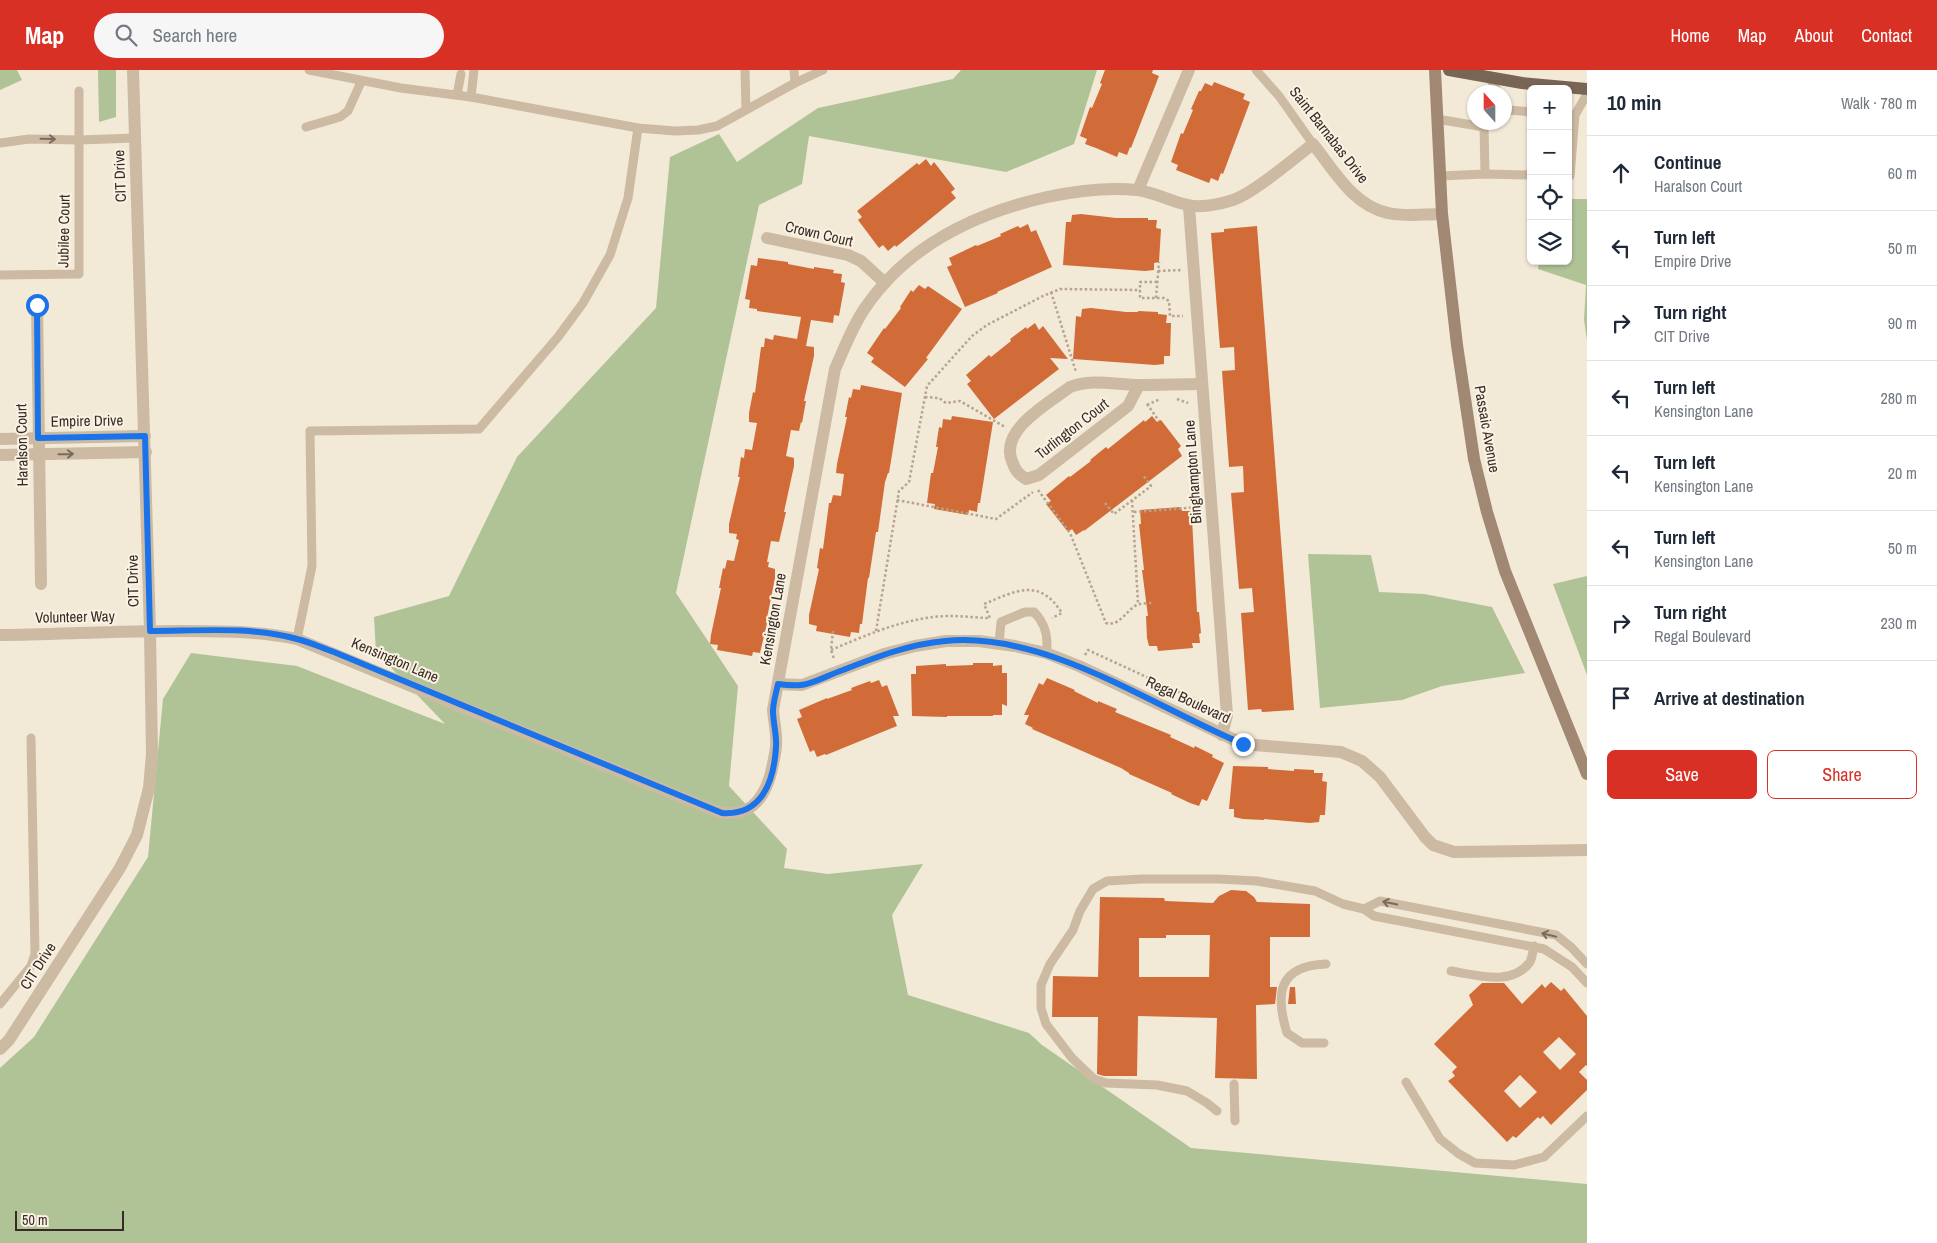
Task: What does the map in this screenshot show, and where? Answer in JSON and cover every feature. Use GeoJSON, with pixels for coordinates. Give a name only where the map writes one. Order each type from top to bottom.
{"type":"FeatureCollection","features":[{"type":"Feature","properties":{"kind":"main road","name":"Passaic Avenue"},"geometry":{"type":"LineString","coordinates":[[1434,70],[1442,214],[1460,364],[1474,459],[1487,512],[1505,571],[1587,774]]}},
{"type":"Feature","properties":{"kind":"main road"},"geometry":{"type":"LineString","coordinates":[[1449,70],[1522,82],[1587,89]]}},
{"type":"Feature","properties":{"kind":"street","name":"CIT Drive"},"geometry":{"type":"LineString","coordinates":[[0,1049],[9,1040],[120,868],[137,835],[149,788],[152,754],[150,631],[133,70]]}},
{"type":"Feature","properties":{"kind":"street"},"geometry":{"type":"LineString","coordinates":[[1138,190],[1189,70]]}},
{"type":"Feature","properties":{"kind":"street","name":"Kensington Lane"},"geometry":{"type":"LineString","coordinates":[[150,631],[242,631],[267,633],[297,639],[334,652],[722,813],[732,814],[751,807],[758,802],[764,793],[770,778],[776,746],[773,710],[835,370],[851,333],[865,308],[885,283],[909,261],[940,238],[975,219],[1014,205],[1070,192],[1105,190],[1138,190],[1189,206],[1218,204],[1234,200],[1313,144]]}},
{"type":"Feature","properties":{"kind":"street","name":"Saint Barnabas Drive"},"geometry":{"type":"LineString","coordinates":[[1313,144],[1352,193],[1370,209],[1390,214],[1442,214]]}},
{"type":"Feature","properties":{"kind":"street","name":"Binghampton Lane"},"geometry":{"type":"LineString","coordinates":[[1189,206],[1228,715],[1222,735]]}},
{"type":"Feature","properties":{"kind":"street","name":"Crown Court"},"geometry":{"type":"LineString","coordinates":[[767,238],[848,255],[861,262],[885,283]]}},
{"type":"Feature","properties":{"kind":"street","name":"Haralson Court"},"geometry":{"type":"LineString","coordinates":[[37,305],[41,584]]}},
{"type":"Feature","properties":{"kind":"street","name":"Turlington Court"},"geometry":{"type":"LineString","coordinates":[[1079,383],[1090,382],[1138,388],[1202,384]]}},
{"type":"Feature","properties":{"kind":"street"},"geometry":{"type":"LineString","coordinates":[[1015,433],[1023,424],[1070,387],[1079,383]]}},
{"type":"Feature","properties":{"kind":"street","name":"Turlington Court"},"geometry":{"type":"LineString","coordinates":[[1015,433],[1010,443],[1010,455],[1018,474],[1026,479],[1039,475],[1128,406],[1138,388]]}},
{"type":"Feature","properties":{"kind":"street","name":"Empire Drive"},"geometry":{"type":"LineString","coordinates":[[0,439],[145,436]]}},
{"type":"Feature","properties":{"kind":"street"},"geometry":{"type":"LineString","coordinates":[[0,455],[146,452]]}},
{"type":"Feature","properties":{"kind":"street","name":"Volunteer Way"},"geometry":{"type":"LineString","coordinates":[[0,635],[150,631]]}},
{"type":"Feature","properties":{"kind":"street","name":"Regal Boulevard"},"geometry":{"type":"LineString","coordinates":[[778,684],[802,685],[884,654],[946,641],[979,640],[1046,653],[1079,666],[1243,744],[1341,752],[1362,761],[1380,777],[1425,837],[1433,845],[1443,850],[1470,853],[1587,850]]}},
{"type":"Feature","properties":{"kind":"lane"},"geometry":{"type":"LineString","coordinates":[[309,70],[361,82],[471,97],[638,128],[675,131],[698,130],[717,126],[795,83],[823,70]]}},
{"type":"Feature","properties":{"kind":"lane"},"geometry":{"type":"LineString","coordinates":[[471,97],[474,70]]}},
{"type":"Feature","properties":{"kind":"lane"},"geometry":{"type":"LineString","coordinates":[[745,70],[746,109]]}},
{"type":"Feature","properties":{"kind":"lane"},"geometry":{"type":"LineString","coordinates":[[794,70],[795,83]]}},
{"type":"Feature","properties":{"kind":"lane","name":"Saint Barnabas Drive"},"geometry":{"type":"LineString","coordinates":[[1256,70],[1279,96],[1313,144]]}},
{"type":"Feature","properties":{"kind":"lane"},"geometry":{"type":"LineString","coordinates":[[457,95],[461,74]]}},
{"type":"Feature","properties":{"kind":"lane"},"geometry":{"type":"LineString","coordinates":[[1489,77],[1494,85]]}},
{"type":"Feature","properties":{"kind":"lane"},"geometry":{"type":"LineString","coordinates":[[306,126],[340,117],[348,111],[361,82]]}},
{"type":"Feature","properties":{"kind":"lane","name":"Jubilee Court"},"geometry":{"type":"LineString","coordinates":[[0,275],[79,274],[79,91]]}},
{"type":"Feature","properties":{"kind":"lane"},"geometry":{"type":"LineString","coordinates":[[1572,114],[1587,94]]}},
{"type":"Feature","properties":{"kind":"lane"},"geometry":{"type":"LineString","coordinates":[[1512,109],[1527,111]]}},
{"type":"Feature","properties":{"kind":"lane"},"geometry":{"type":"LineString","coordinates":[[1437,119],[1467,123]]}},
{"type":"Feature","properties":{"kind":"lane"},"geometry":{"type":"LineString","coordinates":[[297,639],[312,566],[310,431],[479,429],[558,337],[583,303],[610,255],[628,198],[638,128]]}},
{"type":"Feature","properties":{"kind":"lane"},"geometry":{"type":"LineString","coordinates":[[1485,174],[1487,130]]}},
{"type":"Feature","properties":{"kind":"lane"},"geometry":{"type":"LineString","coordinates":[[1570,175],[1571,130]]}},
{"type":"Feature","properties":{"kind":"lane"},"geometry":{"type":"LineString","coordinates":[[0,143],[29,139],[135,138]]}},
{"type":"Feature","properties":{"kind":"lane"},"geometry":{"type":"LineString","coordinates":[[1440,176],[1527,175]]}},
{"type":"Feature","properties":{"kind":"lane"},"geometry":{"type":"LineString","coordinates":[[999,644],[1001,622],[1025,612],[1034,612],[1041,619],[1048,641],[1046,653]]}},
{"type":"Feature","properties":{"kind":"lane"},"geometry":{"type":"LineString","coordinates":[[0,1004],[32,966],[35,954],[31,738]]}},
{"type":"Feature","properties":{"kind":"lane"},"geometry":{"type":"LineString","coordinates":[[1217,1111],[1207,1102],[1188,1091],[1157,1085],[1106,1083],[1094,1079],[1072,1058],[1046,1024],[1042,1008],[1042,985],[1050,964],[1073,930],[1080,911],[1093,889],[1107,881],[1142,878],[1218,879],[1257,881],[1315,891],[1343,904],[1364,909],[1374,916],[1544,949],[1572,967],[1587,983]]}},
{"type":"Feature","properties":{"kind":"lane"},"geometry":{"type":"LineString","coordinates":[[1364,909],[1380,901],[1556,935],[1587,964]]}},
{"type":"Feature","properties":{"kind":"lane"},"geometry":{"type":"LineString","coordinates":[[1451,971],[1487,977],[1506,977],[1520,971],[1531,960],[1534,946]]}},
{"type":"Feature","properties":{"kind":"lane"},"geometry":{"type":"LineString","coordinates":[[1324,1043],[1302,1043],[1287,1033],[1280,1003],[1283,986],[1290,974],[1308,965],[1326,964]]}},
{"type":"Feature","properties":{"kind":"lane"},"geometry":{"type":"LineString","coordinates":[[1406,1082],[1440,1139],[1459,1154],[1475,1162],[1514,1165],[1544,1157],[1587,1116]]}},
{"type":"Feature","properties":{"kind":"lane"},"geometry":{"type":"LineString","coordinates":[[1234,1084],[1236,1121]]}},
{"type":"Feature","properties":{"kind":"path"},"geometry":{"type":"LineString","coordinates":[[1156,298],[1158,262]]}},
{"type":"Feature","properties":{"kind":"path"},"geometry":{"type":"LineString","coordinates":[[1158,271],[1194,269]]}},
{"type":"Feature","properties":{"kind":"path"},"geometry":{"type":"LineString","coordinates":[[1157,282],[1140,282],[1140,298],[1164,298],[1169,301],[1170,316],[1184,316]]}},
{"type":"Feature","properties":{"kind":"path"},"geometry":{"type":"LineString","coordinates":[[876,632],[897,500],[899,491],[909,482],[928,386],[972,336],[987,325],[1051,292],[1060,289],[1081,288],[1140,290]]}},
{"type":"Feature","properties":{"kind":"path"},"geometry":{"type":"LineString","coordinates":[[1051,292],[1079,383]]}},
{"type":"Feature","properties":{"kind":"path"},"geometry":{"type":"LineString","coordinates":[[1138,388],[1147,405],[1159,421]]}},
{"type":"Feature","properties":{"kind":"path"},"geometry":{"type":"LineString","coordinates":[[925,397],[938,398],[946,403],[960,401],[1015,433]]}},
{"type":"Feature","properties":{"kind":"path"},"geometry":{"type":"LineString","coordinates":[[1147,405],[1161,399]]}},
{"type":"Feature","properties":{"kind":"path"},"geometry":{"type":"LineString","coordinates":[[1170,399],[1178,399],[1188,403]]}},
{"type":"Feature","properties":{"kind":"path"},"geometry":{"type":"LineString","coordinates":[[1105,503],[1114,514],[1151,486],[1143,475]]}},
{"type":"Feature","properties":{"kind":"path"},"geometry":{"type":"LineString","coordinates":[[897,500],[996,519],[1037,488],[1070,533],[1106,623],[1110,624],[1119,621],[1138,604],[1154,603]]}},
{"type":"Feature","properties":{"kind":"path"},"geometry":{"type":"LineString","coordinates":[[1132,500],[1138,604]]}},
{"type":"Feature","properties":{"kind":"path"},"geometry":{"type":"LineString","coordinates":[[1134,512],[1211,506]]}},
{"type":"Feature","properties":{"kind":"path"},"geometry":{"type":"LineString","coordinates":[[833,631],[831,650],[834,659]]}},
{"type":"Feature","properties":{"kind":"green space"},"geometry":{"type":"Polygon","coordinates":[[[0,70],[17,70],[22,80],[0,90],[0,70]]]}},
{"type":"Feature","properties":{"kind":"green space"},"geometry":{"type":"Polygon","coordinates":[[[98,70],[116,70],[116,117],[99,122],[98,70]]]}},
{"type":"Feature","properties":{"kind":"green space"},"geometry":{"type":"Polygon","coordinates":[[[961,70],[1097,70],[1074,144],[1006,172],[809,136],[802,184],[759,205],[676,593],[738,686],[729,786],[787,849],[784,868],[828,874],[923,864],[892,915],[908,995],[1029,1033],[1042,1045],[1191,1148],[1587,1184],[1587,1243],[0,1243],[0,1068],[34,1037],[148,857],[163,699],[191,653],[297,666],[445,724],[376,652],[374,617],[449,596],[517,457],[656,308],[670,157],[719,134],[737,162],[818,108],[953,79],[961,70]]]}},
{"type":"Feature","properties":{"kind":"green space"},"geometry":{"type":"Polygon","coordinates":[[[1572,199],[1587,199],[1587,340],[1584,320],[1586,285],[1538,269],[1538,265],[1572,265],[1572,199]]]}},
{"type":"Feature","properties":{"kind":"green space"},"geometry":{"type":"Polygon","coordinates":[[[1308,554],[1371,555],[1379,592],[1424,594],[1492,607],[1525,673],[1442,686],[1402,700],[1320,708],[1308,554]]]}},
{"type":"Feature","properties":{"kind":"green space"},"geometry":{"type":"Polygon","coordinates":[[[1587,576],[1587,675],[1553,584],[1587,576]]]}},
{"type":"Feature","properties":{"kind":"building"},"geometry":{"type":"Polygon","coordinates":[[[1105,70],[1153,70],[1152,73],[1159,76],[1131,148],[1127,155],[1119,152],[1117,157],[1085,144],[1087,139],[1080,136],[1090,107],[1092,108],[1102,84],[1100,83],[1105,70]]]}},
{"type":"Feature","properties":{"kind":"building"},"geometry":{"type":"Polygon","coordinates":[[[1214,82],[1245,94],[1243,99],[1250,102],[1223,174],[1221,173],[1218,181],[1211,178],[1209,183],[1176,170],[1178,165],[1171,162],[1199,91],[1201,91],[1205,83],[1212,86],[1214,82]]]}},
{"type":"Feature","properties":{"kind":"building"},"geometry":{"type":"Polygon","coordinates":[[[926,159],[931,166],[934,162],[955,189],[951,192],[956,198],[896,247],[895,245],[888,251],[883,245],[879,248],[858,220],[862,217],[857,211],[917,163],[919,165],[926,159]]]}},
{"type":"Feature","properties":{"kind":"building"},"geometry":{"type":"Polygon","coordinates":[[[1081,214],[1157,220],[1156,228],[1161,229],[1159,262],[1154,263],[1154,270],[1063,265],[1066,222],[1071,222],[1072,215],[1081,214]]]}},
{"type":"Feature","properties":{"kind":"building"},"geometry":{"type":"Polygon","coordinates":[[[1028,224],[1031,232],[1036,230],[1052,267],[965,307],[947,267],[952,265],[949,258],[1001,236],[1000,234],[1018,226],[1020,228],[1028,224]]]}},
{"type":"Feature","properties":{"kind":"building"},"geometry":{"type":"Polygon","coordinates":[[[1257,226],[1294,710],[1262,712],[1261,709],[1248,710],[1241,613],[1254,612],[1252,588],[1239,589],[1231,493],[1244,492],[1243,466],[1229,467],[1222,371],[1235,370],[1234,347],[1220,348],[1211,233],[1224,232],[1224,229],[1257,226]]]}},
{"type":"Feature","properties":{"kind":"building"},"geometry":{"type":"Polygon","coordinates":[[[758,258],[788,262],[788,264],[814,269],[814,267],[834,270],[833,273],[842,274],[841,282],[845,283],[839,316],[834,315],[833,323],[811,320],[806,346],[814,347],[814,356],[804,401],[806,401],[802,423],[799,431],[791,430],[786,456],[794,458],[794,466],[784,512],[786,512],[779,542],[771,541],[767,562],[769,562],[768,567],[775,569],[775,578],[767,623],[760,653],[753,652],[752,656],[717,650],[718,645],[710,644],[711,635],[721,588],[719,588],[723,568],[725,569],[727,560],[734,561],[739,540],[736,539],[737,534],[729,533],[729,524],[740,477],[738,477],[741,457],[744,458],[745,449],[752,450],[757,423],[749,422],[749,413],[753,392],[755,393],[761,347],[764,347],[765,338],[773,340],[774,335],[797,339],[801,317],[757,311],[757,309],[749,308],[750,300],[745,299],[751,265],[757,266],[758,258]]]}},
{"type":"Feature","properties":{"kind":"building"},"geometry":{"type":"Polygon","coordinates":[[[919,285],[925,289],[928,286],[962,309],[926,358],[928,359],[905,387],[871,362],[874,358],[867,353],[884,328],[901,308],[911,290],[913,292],[919,285]]]}},
{"type":"Feature","properties":{"kind":"building"},"geometry":{"type":"Polygon","coordinates":[[[1091,308],[1126,312],[1158,312],[1158,314],[1167,315],[1166,323],[1171,323],[1170,356],[1164,356],[1164,364],[1155,365],[1073,359],[1076,316],[1081,317],[1082,309],[1091,308]]]}},
{"type":"Feature","properties":{"kind":"building"},"geometry":{"type":"Polygon","coordinates":[[[1035,323],[1039,330],[1043,326],[1068,359],[1050,358],[1059,369],[994,419],[967,384],[971,381],[966,375],[989,355],[991,357],[1011,341],[1010,339],[1035,323]]]}},
{"type":"Feature","properties":{"kind":"building"},"geometry":{"type":"Polygon","coordinates":[[[861,385],[902,393],[889,473],[885,482],[878,532],[876,532],[868,578],[862,624],[860,624],[859,633],[851,632],[850,637],[816,631],[817,626],[809,624],[809,615],[819,569],[817,568],[820,548],[823,549],[829,503],[831,503],[833,495],[841,496],[844,474],[836,473],[849,397],[851,398],[853,389],[860,390],[861,385]]]}},
{"type":"Feature","properties":{"kind":"building"},"geometry":{"type":"Polygon","coordinates":[[[952,416],[993,422],[980,503],[978,503],[977,512],[969,510],[968,515],[934,509],[935,504],[927,503],[931,473],[933,473],[938,447],[936,447],[939,427],[942,428],[943,419],[951,420],[952,416]]]}},
{"type":"Feature","properties":{"kind":"building"},"geometry":{"type":"Polygon","coordinates":[[[1152,416],[1157,422],[1161,420],[1181,446],[1178,449],[1182,456],[1084,531],[1076,535],[1072,529],[1068,532],[1046,504],[1051,501],[1046,495],[1091,461],[1106,447],[1108,449],[1144,420],[1145,422],[1152,416]]]}},
{"type":"Feature","properties":{"kind":"building"},"geometry":{"type":"Polygon","coordinates":[[[1181,507],[1182,511],[1190,511],[1192,519],[1197,612],[1199,612],[1201,633],[1199,634],[1200,643],[1192,643],[1193,648],[1158,651],[1157,646],[1149,646],[1147,638],[1146,616],[1148,616],[1142,570],[1144,570],[1139,524],[1141,524],[1140,510],[1181,507]]]}},
{"type":"Feature","properties":{"kind":"building"},"geometry":{"type":"Polygon","coordinates":[[[973,663],[993,663],[993,666],[1002,665],[1002,673],[1007,673],[1007,706],[1002,704],[1002,715],[912,716],[911,674],[916,674],[916,666],[973,665],[973,663]]]}},
{"type":"Feature","properties":{"kind":"building"},"geometry":{"type":"Polygon","coordinates":[[[1047,678],[1075,690],[1098,703],[1098,701],[1117,709],[1115,712],[1171,735],[1170,737],[1194,748],[1195,746],[1224,763],[1207,801],[1202,799],[1199,806],[1190,803],[1129,774],[1121,768],[1032,729],[1025,724],[1029,715],[1024,715],[1039,683],[1043,685],[1047,678]]]}},
{"type":"Feature","properties":{"kind":"building"},"geometry":{"type":"Polygon","coordinates":[[[879,680],[882,687],[887,685],[899,716],[893,716],[897,726],[826,755],[817,757],[814,750],[810,752],[797,719],[802,717],[799,710],[852,690],[851,688],[870,681],[871,683],[879,680]]]}},
{"type":"Feature","properties":{"kind":"building"},"geometry":{"type":"Polygon","coordinates":[[[1233,766],[1268,767],[1268,769],[1294,771],[1294,769],[1314,770],[1314,773],[1323,773],[1322,781],[1327,782],[1325,815],[1320,815],[1319,822],[1310,823],[1234,817],[1234,809],[1229,809],[1233,766]]]}},
{"type":"Feature","properties":{"kind":"building"},"geometry":{"type":"Polygon","coordinates":[[[1231,890],[1246,891],[1257,902],[1310,904],[1310,937],[1270,937],[1270,987],[1277,987],[1275,1004],[1256,1005],[1257,1079],[1215,1078],[1217,1018],[1138,1016],[1137,1076],[1104,1076],[1097,1074],[1098,1017],[1052,1017],[1053,976],[1098,977],[1100,897],[1164,898],[1165,901],[1213,903],[1219,896],[1231,890]],[[1166,935],[1166,938],[1139,938],[1139,977],[1209,977],[1210,935],[1166,935]]]}},
{"type":"Feature","properties":{"kind":"building"},"geometry":{"type":"Polygon","coordinates":[[[1551,982],[1561,991],[1564,988],[1587,1016],[1587,1066],[1579,1072],[1587,1080],[1587,1090],[1551,1125],[1543,1116],[1540,1119],[1538,1117],[1516,1138],[1513,1136],[1507,1142],[1448,1081],[1455,1076],[1452,1072],[1457,1067],[1434,1044],[1473,1005],[1469,995],[1482,983],[1504,983],[1522,1004],[1542,984],[1545,988],[1551,982]],[[1559,1037],[1543,1052],[1560,1070],[1576,1054],[1559,1037]],[[1520,1075],[1504,1091],[1520,1108],[1537,1092],[1520,1075]]]}},
{"type":"Feature","properties":{"kind":"building"},"geometry":{"type":"Polygon","coordinates":[[[1290,987],[1295,987],[1296,1004],[1288,1004],[1290,987]]]}},
{"type":"Feature","properties":{"kind":"route"},"geometry":{"type":"LineString","coordinates":[[37,305],[38,438],[145,436],[150,631],[242,631],[267,633],[297,639],[334,652],[722,813],[732,814],[751,807],[758,802],[764,793],[770,778],[776,746],[773,710],[778,684],[802,685],[884,654],[946,641],[979,640],[1046,653],[1079,666],[1243,744]]}}]}
